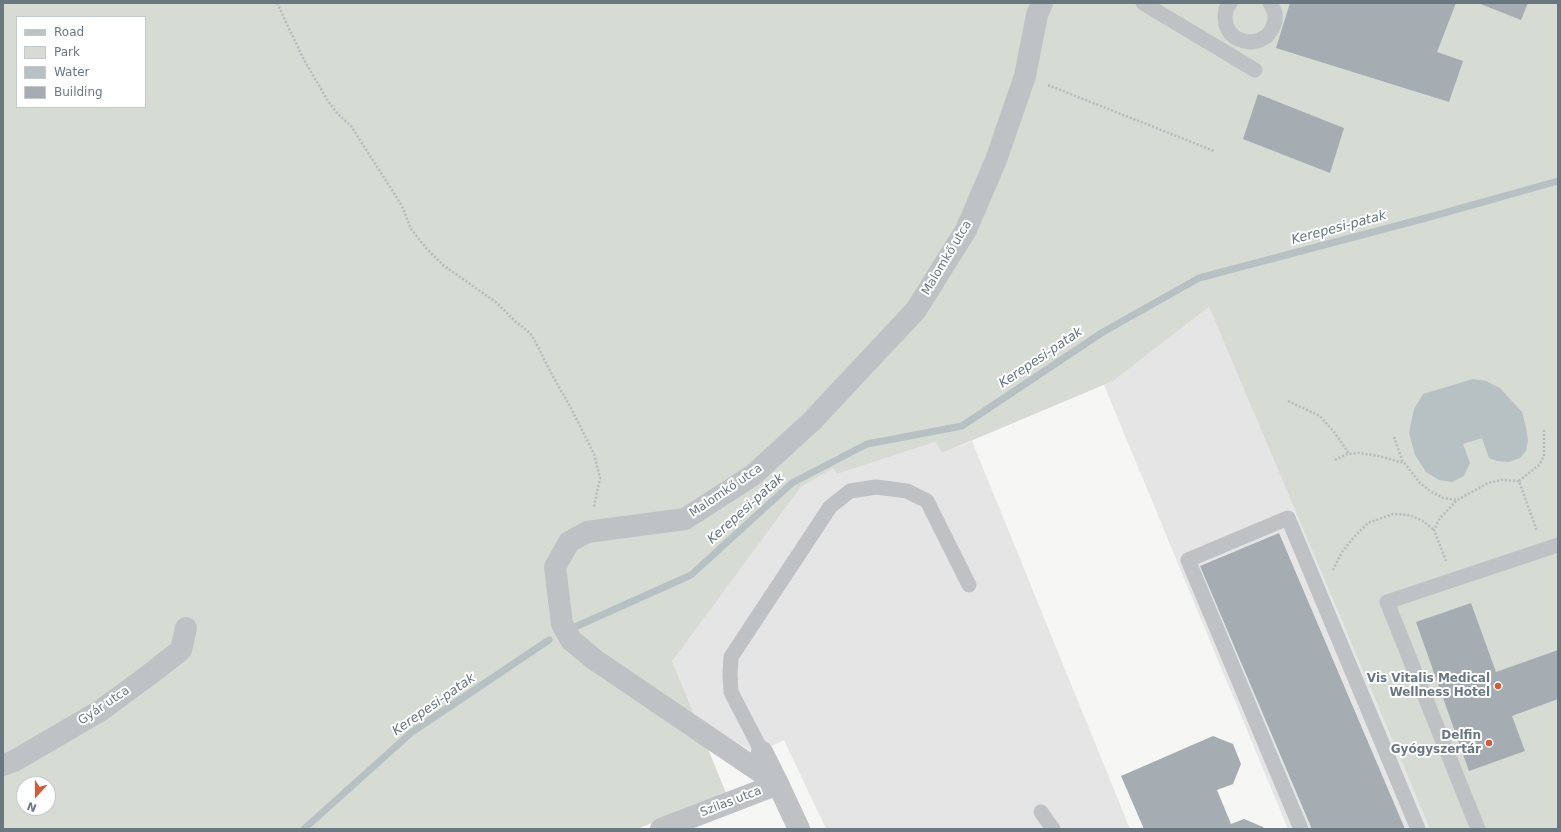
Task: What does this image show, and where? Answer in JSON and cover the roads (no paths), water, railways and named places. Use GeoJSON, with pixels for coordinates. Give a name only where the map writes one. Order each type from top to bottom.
{"type":"FeatureCollection","features":[{"type":"Feature","properties":{"kind":"street","name":"Malomkő utca"},"geometry":{"type":"LineString","coordinates":[[778,784],[594,660],[571,640],[562,624],[555,567],[569,542],[587,532],[685,519],[753,476],[812,421],[916,310],[966,230],[996,160],[1026,76],[1039,7]]}},
{"type":"Feature","properties":{"kind":"street","name":"Gyár utca"},"geometry":{"type":"LineString","coordinates":[[3,765],[14,762],[100,712],[143,680],[181,650],[186,628]]}},
{"type":"Feature","properties":{"kind":"street","name":"Szilas utca"},"geometry":{"type":"LineString","coordinates":[[762,752],[799,829]]}},
{"type":"Feature","properties":{"kind":"street","name":"Szilas utca"},"geometry":{"type":"LineString","coordinates":[[661,829],[778,784]]}},
{"type":"Feature","properties":{"kind":"lane"},"geometry":{"type":"LineString","coordinates":[[1143,3],[1255,70]]}},
{"type":"Feature","properties":{"kind":"lane"},"geometry":{"type":"LineString","coordinates":[[1230,3],[1226,9],[1226,26],[1230,33],[1244,42],[1260,40],[1267,36],[1272,29],[1275,21],[1275,13],[1270,3]]}},
{"type":"Feature","properties":{"kind":"lane"},"geometry":{"type":"LineString","coordinates":[[1226,53],[1236,38]]}},
{"type":"Feature","properties":{"kind":"lane"},"geometry":{"type":"LineString","coordinates":[[762,752],[731,692],[731,657],[830,507],[850,491],[876,487],[907,491],[927,501],[969,585]]}},
{"type":"Feature","properties":{"kind":"lane"},"geometry":{"type":"LineString","coordinates":[[1301,829],[1188,560],[1288,518],[1418,829]]}},
{"type":"Feature","properties":{"kind":"lane"},"geometry":{"type":"LineString","coordinates":[[1478,829],[1387,602],[1558,545]]}},
{"type":"Feature","properties":{"kind":"lane"},"geometry":{"type":"LineString","coordinates":[[1041,812],[1053,829]]}},
{"type":"Feature","properties":{"kind":"water"},"geometry":{"type":"Polygon","coordinates":[[[1473,379],[1486,381],[1500,388],[1522,412],[1528,440],[1526,451],[1520,458],[1509,462],[1497,461],[1489,458],[1482,438],[1463,444],[1470,463],[1464,476],[1452,482],[1439,480],[1426,472],[1415,455],[1409,433],[1414,409],[1423,394],[1473,379]]]}},
{"type":"Feature","properties":{"kind":"waterway","name":"Kerepesi-patak"},"geometry":{"type":"LineString","coordinates":[[575,627],[691,575],[792,483],[867,444],[962,426],[1103,332],[1199,278],[1426,218],[1558,181]]}},
{"type":"Feature","properties":{"kind":"waterway","name":"Kerepesi-patak"},"geometry":{"type":"LineString","coordinates":[[304,829],[412,732],[549,640]]}},
{"type":"Feature","properties":{"kind":"place","name":"Vis Vitalis Medical Wellness Hotel"},"geometry":{"type":"Point","coordinates":[1498,686]}},
{"type":"Feature","properties":{"kind":"place","name":"Delfin Gyógyszertár"},"geometry":{"type":"Point","coordinates":[1489,743]}}]}
